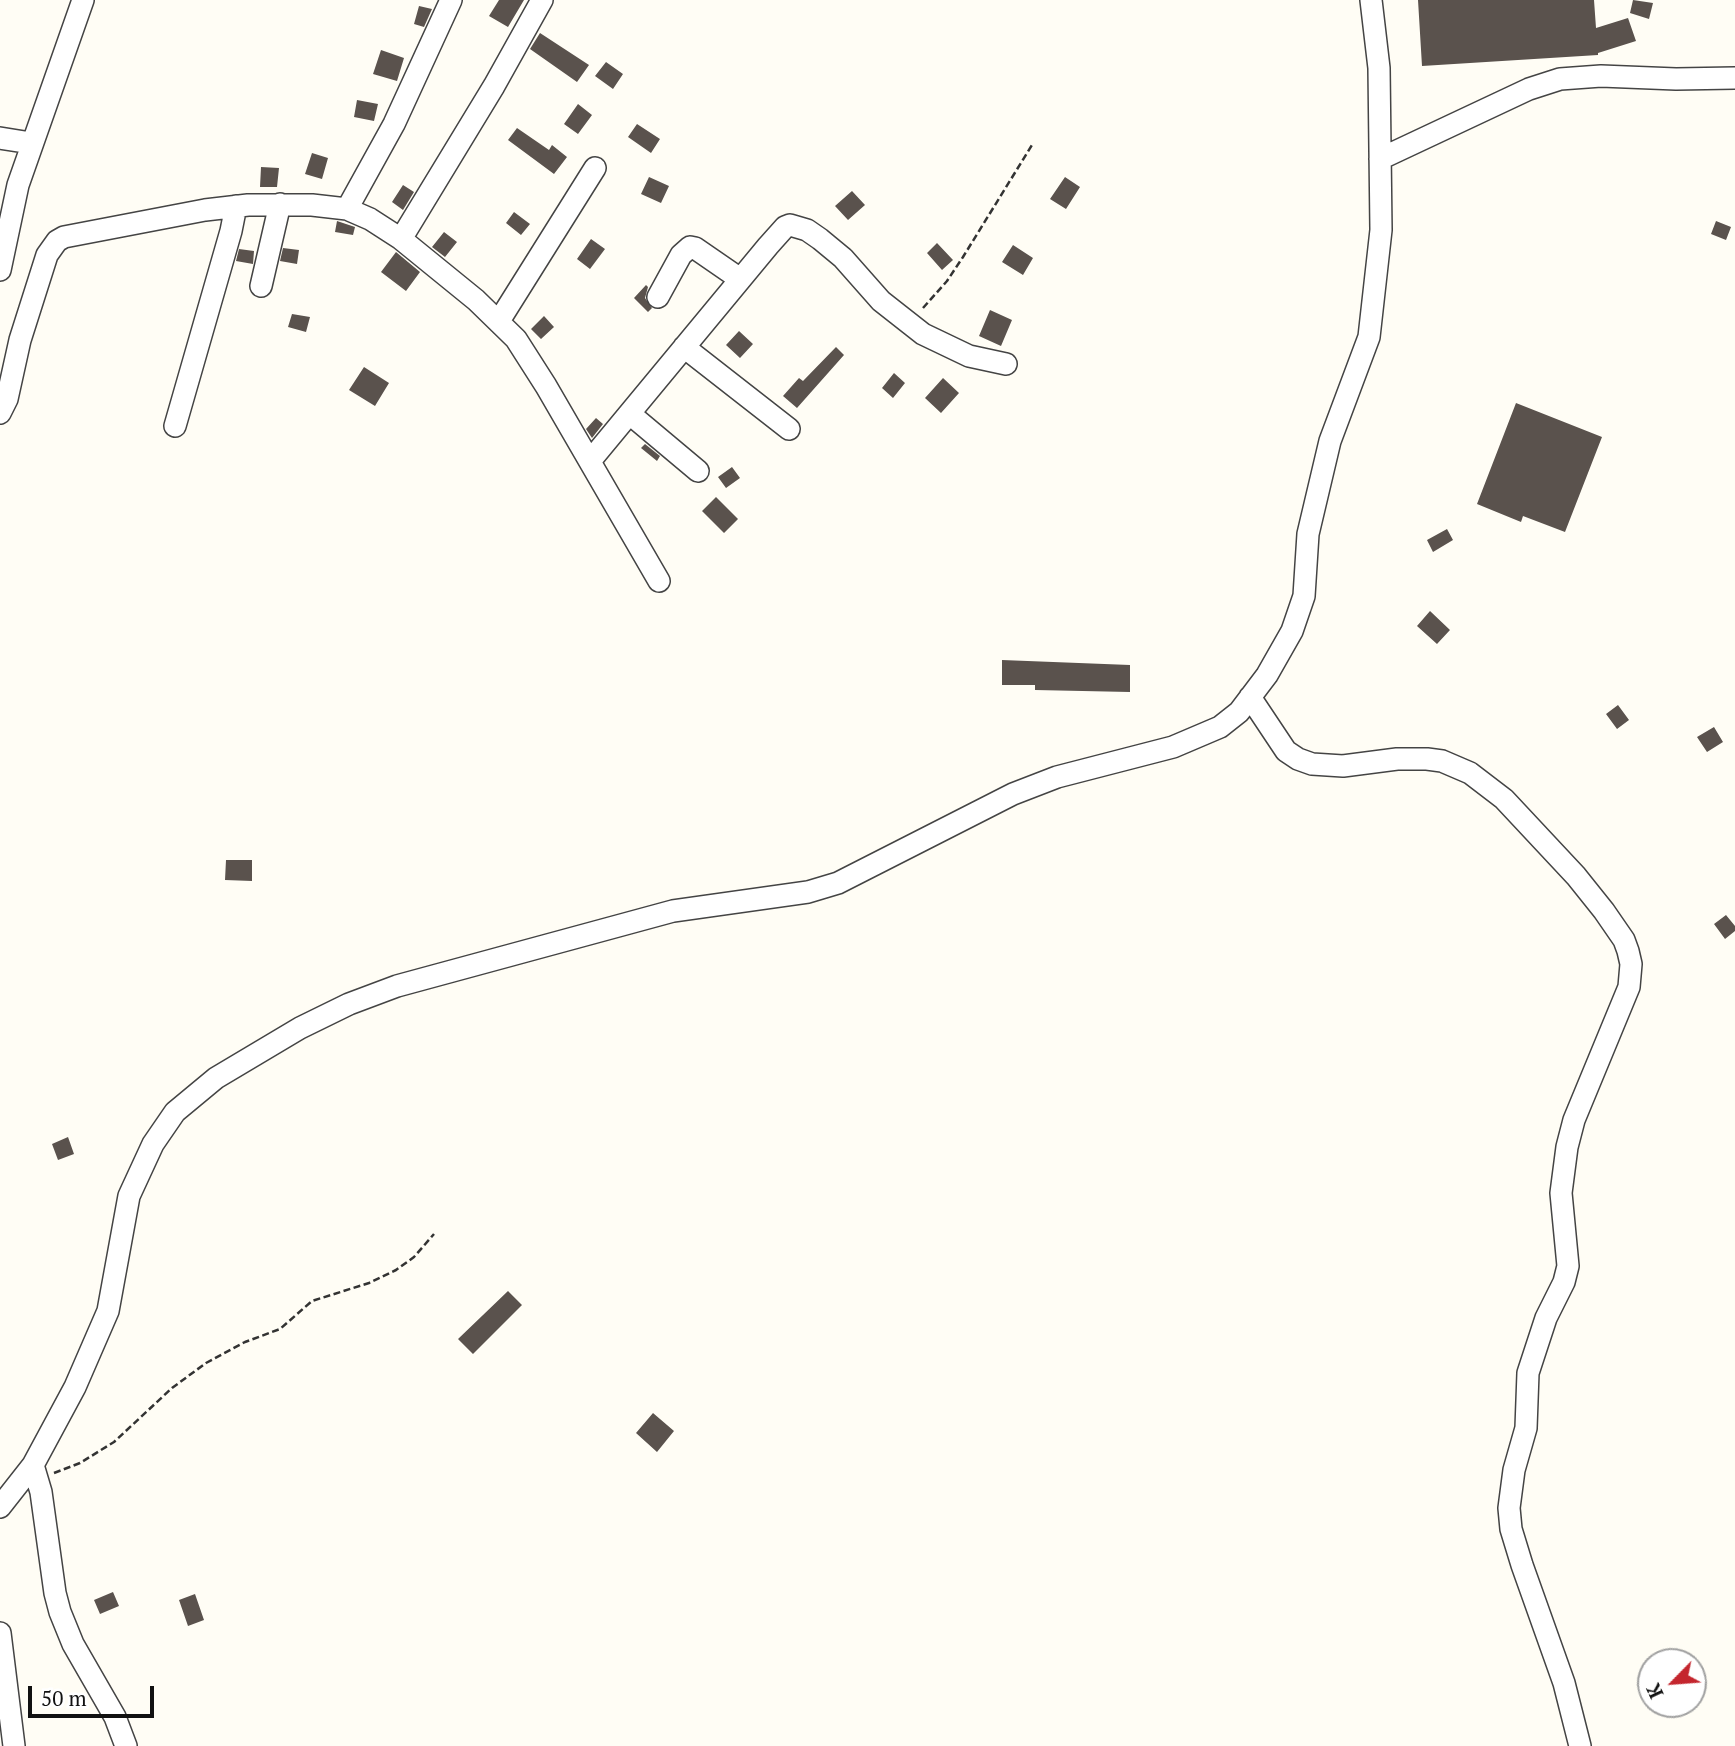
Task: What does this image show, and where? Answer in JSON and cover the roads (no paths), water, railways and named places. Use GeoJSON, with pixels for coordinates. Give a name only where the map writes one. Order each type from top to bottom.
{"type":"FeatureCollection","features":[{"type":"Feature","properties":{"kind":"street"},"geometry":{"type":"LineString","coordinates":[[0,270],[12,207],[31,144],[83,0]]}},
{"type":"Feature","properties":{"kind":"street"},"geometry":{"type":"LineString","coordinates":[[347,209],[394,124],[451,0]]}},
{"type":"Feature","properties":{"kind":"street"},"geometry":{"type":"LineString","coordinates":[[401,239],[494,86],[542,0]]}},
{"type":"Feature","properties":{"kind":"street"},"geometry":{"type":"LineString","coordinates":[[0,1507],[35,1471],[108,1311],[129,1196],[153,1144],[175,1112],[216,1078],[300,1028],[349,1004],[397,986],[673,911],[808,891],[838,883],[1013,794],[1057,777],[1173,747],[1220,727],[1239,712],[1267,675],[1292,631],[1304,596],[1308,534],[1330,441],[1369,337],[1381,230],[1379,68],[1371,0]]}},
{"type":"Feature","properties":{"kind":"street"},"geometry":{"type":"LineString","coordinates":[[1380,159],[1499,103],[1560,79],[1601,76],[1735,78]]}},
{"type":"Feature","properties":{"kind":"street"},"geometry":{"type":"LineString","coordinates":[[0,138],[31,144]]}},
{"type":"Feature","properties":{"kind":"street"},"geometry":{"type":"LineString","coordinates":[[499,321],[595,168]]}},
{"type":"Feature","properties":{"kind":"street"},"geometry":{"type":"LineString","coordinates":[[261,286],[280,204]]}},
{"type":"Feature","properties":{"kind":"street"},"geometry":{"type":"LineString","coordinates":[[0,413],[7,399],[20,340],[47,255],[57,242],[79,232],[236,206],[280,204],[347,209],[370,219],[401,239],[499,321],[526,352],[659,581]]}},
{"type":"Feature","properties":{"kind":"street"},"geometry":{"type":"LineString","coordinates":[[175,426],[236,206]]}},
{"type":"Feature","properties":{"kind":"street"},"geometry":{"type":"LineString","coordinates":[[590,461],[785,227],[795,225],[807,230],[843,258],[881,301],[908,324],[963,353],[1006,363]]}},
{"type":"Feature","properties":{"kind":"street"},"geometry":{"type":"LineString","coordinates":[[658,297],[681,255],[690,247],[740,279]]}},
{"type":"Feature","properties":{"kind":"street"},"geometry":{"type":"LineString","coordinates":[[684,347],[789,429]]}},
{"type":"Feature","properties":{"kind":"street"},"geometry":{"type":"LineString","coordinates":[[630,414],[698,471]]}},
{"type":"Feature","properties":{"kind":"street"},"geometry":{"type":"LineString","coordinates":[[1250,697],[1286,751],[1312,764],[1343,766],[1426,759],[1442,761],[1470,773],[1504,799],[1576,876],[1604,911],[1624,940],[1628,951],[1631,964],[1629,987],[1578,1109],[1567,1147],[1561,1193],[1568,1266],[1564,1282],[1546,1318],[1528,1373],[1526,1427],[1514,1470],[1509,1508],[1511,1529],[1521,1566],[1564,1683],[1580,1746]]}},
{"type":"Feature","properties":{"kind":"street"},"geometry":{"type":"LineString","coordinates":[[35,1471],[41,1492],[60,1612],[73,1644],[115,1717],[126,1746]]}},
{"type":"Feature","properties":{"kind":"street"},"geometry":{"type":"LineString","coordinates":[[0,1633],[15,1746]]}}]}
